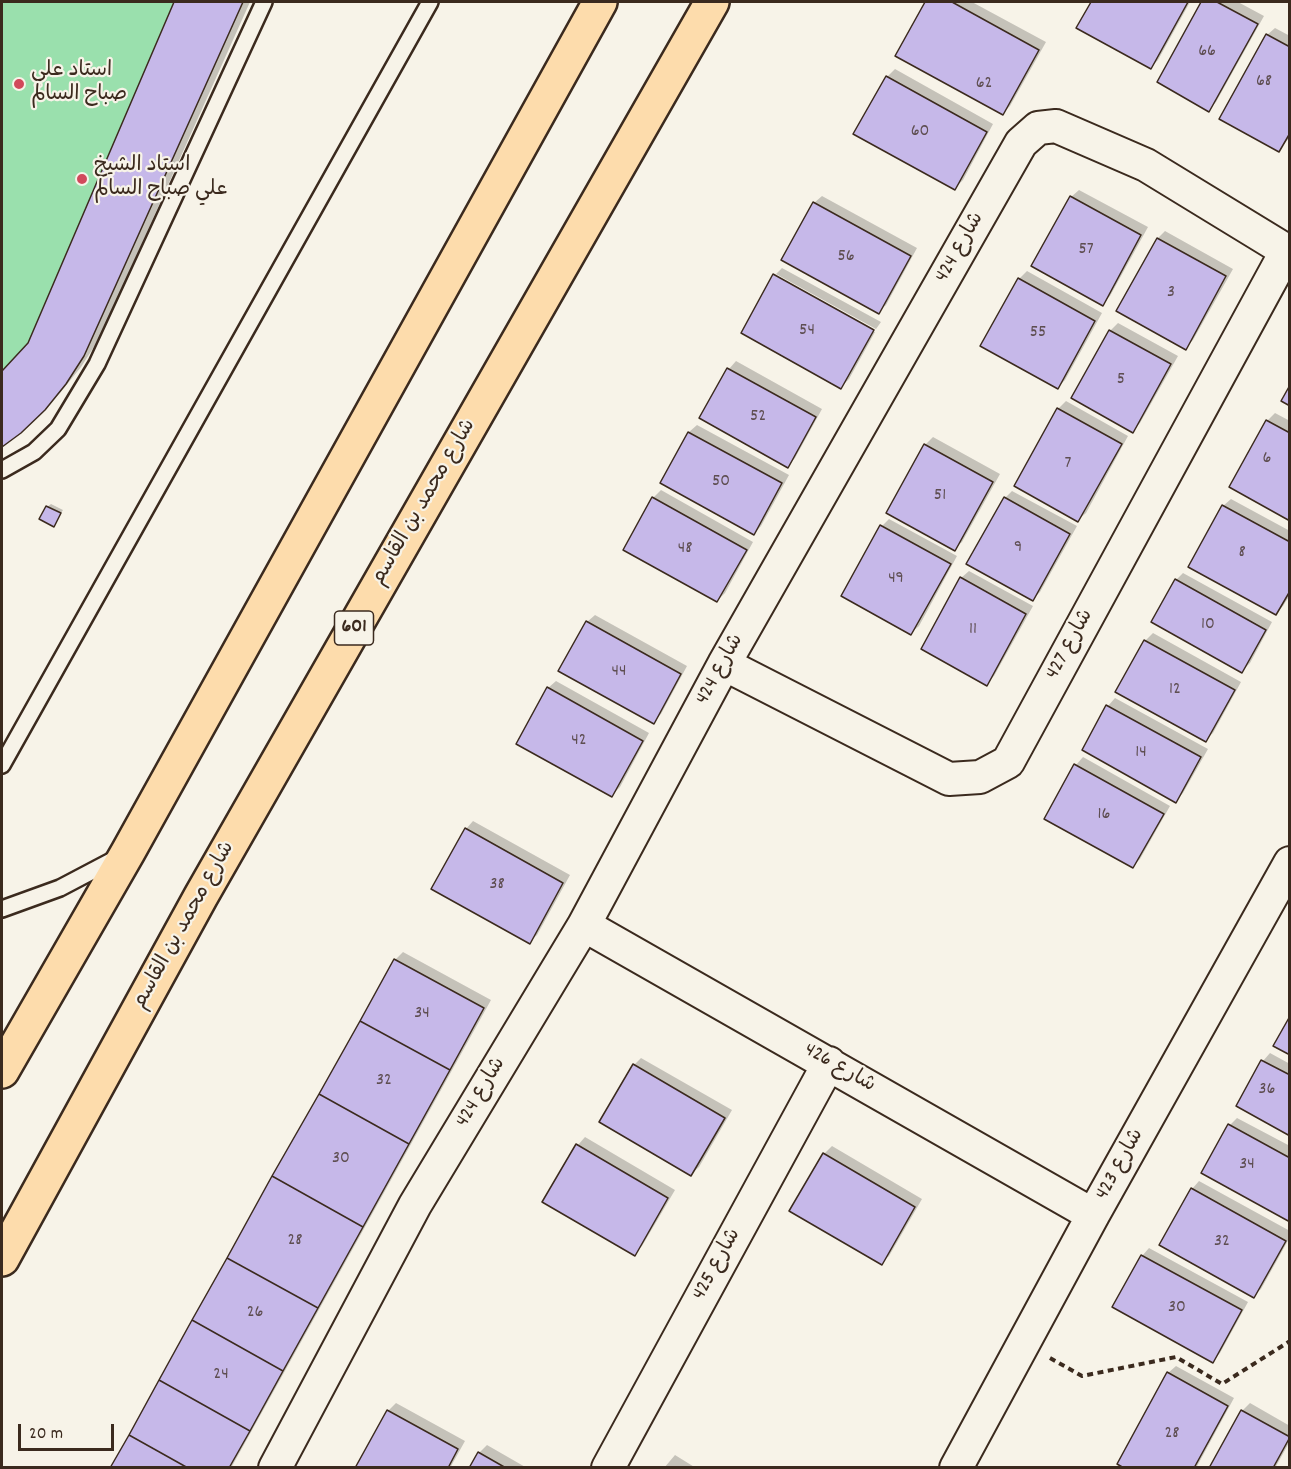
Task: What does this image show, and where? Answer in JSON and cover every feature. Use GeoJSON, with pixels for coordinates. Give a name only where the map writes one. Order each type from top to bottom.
{"type":"FeatureCollection","features":[{"type":"Feature","properties":{"kind":"main road"},"geometry":{"type":"LineString","coordinates":[[2,1071],[128,852],[600,2]]}},
{"type":"Feature","properties":{"kind":"main road","name":"شارع محمد بن القاسم"},"geometry":{"type":"LineString","coordinates":[[2,1259],[201,896],[712,2]]}},
{"type":"Feature","properties":{"kind":"street","name":"شارع 424"},"geometry":{"type":"LineString","coordinates":[[275,1467],[415,1204],[584,925],[724,664],[1021,143],[1038,128],[1056,126],[1146,165],[1288,252]]}},
{"type":"Feature","properties":{"kind":"street","name":"شارع 427"},"geometry":{"type":"LineString","coordinates":[[724,664],[949,779],[981,777],[1008,762],[1288,252]]}},
{"type":"Feature","properties":{"kind":"street","name":"شارع 423"},"geometry":{"type":"LineString","coordinates":[[956,1467],[1093,1215],[1290,863]]}},
{"type":"Feature","properties":{"kind":"street","name":"شارع 426"},"geometry":{"type":"LineString","coordinates":[[584,925],[1093,1215]]}},
{"type":"Feature","properties":{"kind":"street","name":"شارع 425"},"geometry":{"type":"LineString","coordinates":[[608,1467],[829,1063]]}},
{"type":"Feature","properties":{"kind":"lane"},"geometry":{"type":"LineString","coordinates":[[2,470],[34,452],[58,429],[97,364],[264,2]]}},
{"type":"Feature","properties":{"kind":"lane"},"geometry":{"type":"LineString","coordinates":[[2,765],[430,2]]}},
{"type":"Feature","properties":{"kind":"lane"},"geometry":{"type":"LineString","coordinates":[[2,909],[60,888],[128,852]]}},
{"type":"Feature","properties":{"kind":"path"},"geometry":{"type":"LineString","coordinates":[[1024,1343],[1082,1376],[1176,1357],[1222,1384],[1290,1341]]}},
{"type":"Feature","properties":{"kind":"green space","name":"استاد الشيخ علي صباح السالم"},"geometry":{"type":"Polygon","coordinates":[[[2,2],[243,2],[84,356],[66,384],[45,410],[2,447],[2,2]]]}},
{"type":"Feature","properties":{"kind":"building"},"geometry":{"type":"Polygon","coordinates":[[[174,2],[243,2],[84,356],[66,384],[45,410],[2,447],[2,371],[28,343],[174,2]]]}},
{"type":"Feature","properties":{"kind":"building"},"geometry":{"type":"Polygon","coordinates":[[[925,2],[952,2],[1039,50],[1003,115],[895,56],[925,2]]]}},
{"type":"Feature","properties":{"kind":"building"},"geometry":{"type":"Polygon","coordinates":[[[1091,2],[1188,2],[1151,69],[1076,28],[1091,2]]]}},
{"type":"Feature","properties":{"kind":"building"},"geometry":{"type":"Polygon","coordinates":[[[1201,2],[1217,2],[1258,24],[1209,112],[1157,82],[1201,2]]]}},
{"type":"Feature","properties":{"kind":"building"},"geometry":{"type":"Polygon","coordinates":[[[1266,34],[1290,47],[1290,133],[1279,152],[1219,119],[1266,34]]]}},
{"type":"Feature","properties":{"kind":"building"},"geometry":{"type":"Polygon","coordinates":[[[886,76],[987,132],[955,190],[853,134],[886,76]]]}},
{"type":"Feature","properties":{"kind":"building"},"geometry":{"type":"Polygon","coordinates":[[[1070,196],[1141,235],[1103,306],[1031,266],[1070,196]]]}},
{"type":"Feature","properties":{"kind":"building"},"geometry":{"type":"Polygon","coordinates":[[[813,202],[911,256],[879,314],[781,260],[813,202]]]}},
{"type":"Feature","properties":{"kind":"building"},"geometry":{"type":"Polygon","coordinates":[[[1157,238],[1226,276],[1186,350],[1116,311],[1157,238]]]}},
{"type":"Feature","properties":{"kind":"building"},"geometry":{"type":"Polygon","coordinates":[[[773,274],[874,330],[841,389],[741,333],[773,274]]]}},
{"type":"Feature","properties":{"kind":"building"},"geometry":{"type":"Polygon","coordinates":[[[1018,278],[1095,321],[1058,389],[980,346],[1018,278]]]}},
{"type":"Feature","properties":{"kind":"building"},"geometry":{"type":"Polygon","coordinates":[[[1109,330],[1171,364],[1133,433],[1071,398],[1109,330]]]}},
{"type":"Feature","properties":{"kind":"building"},"geometry":{"type":"Polygon","coordinates":[[[727,368],[816,417],[788,468],[699,418],[727,368]]]}},
{"type":"Feature","properties":{"kind":"building"},"geometry":{"type":"Polygon","coordinates":[[[1290,385],[1290,406],[1281,401],[1290,385]]]}},
{"type":"Feature","properties":{"kind":"building"},"geometry":{"type":"Polygon","coordinates":[[[1057,408],[1122,444],[1078,522],[1014,486],[1057,408]]]}},
{"type":"Feature","properties":{"kind":"building"},"geometry":{"type":"Polygon","coordinates":[[[1266,420],[1290,433],[1290,521],[1229,487],[1266,420]]]}},
{"type":"Feature","properties":{"kind":"building"},"geometry":{"type":"Polygon","coordinates":[[[688,432],[782,483],[754,535],[660,483],[688,432]]]}},
{"type":"Feature","properties":{"kind":"building"},"geometry":{"type":"Polygon","coordinates":[[[924,444],[993,482],[955,551],[886,513],[924,444]]]}},
{"type":"Feature","properties":{"kind":"building"},"geometry":{"type":"Polygon","coordinates":[[[652,497],[747,550],[717,602],[623,550],[652,497]]]}},
{"type":"Feature","properties":{"kind":"building"},"geometry":{"type":"Polygon","coordinates":[[[1004,497],[1070,534],[1033,601],[966,564],[1004,497]]]}},
{"type":"Feature","properties":{"kind":"building"},"geometry":{"type":"Polygon","coordinates":[[[1222,505],[1290,542],[1290,591],[1276,615],[1188,567],[1222,505]]]}},
{"type":"Feature","properties":{"kind":"building"},"geometry":{"type":"Polygon","coordinates":[[[46,506],[61,513],[54,527],[39,519],[46,506]]]}},
{"type":"Feature","properties":{"kind":"building"},"geometry":{"type":"Polygon","coordinates":[[[880,525],[951,564],[911,635],[841,596],[880,525]]]}},
{"type":"Feature","properties":{"kind":"building"},"geometry":{"type":"Polygon","coordinates":[[[960,577],[1026,614],[987,686],[921,649],[960,577]]]}},
{"type":"Feature","properties":{"kind":"building"},"geometry":{"type":"Polygon","coordinates":[[[1175,579],[1266,630],[1242,673],[1151,622],[1175,579]]]}},
{"type":"Feature","properties":{"kind":"building"},"geometry":{"type":"Polygon","coordinates":[[[586,621],[681,674],[654,724],[558,671],[586,621]]]}},
{"type":"Feature","properties":{"kind":"building"},"geometry":{"type":"Polygon","coordinates":[[[1144,640],[1235,690],[1206,742],[1115,692],[1144,640]]]}},
{"type":"Feature","properties":{"kind":"building"},"geometry":{"type":"Polygon","coordinates":[[[547,687],[643,741],[612,797],[516,744],[547,687]]]}},
{"type":"Feature","properties":{"kind":"building"},"geometry":{"type":"Polygon","coordinates":[[[1106,705],[1201,757],[1176,803],[1082,750],[1106,705]]]}},
{"type":"Feature","properties":{"kind":"building"},"geometry":{"type":"Polygon","coordinates":[[[1074,764],[1164,814],[1133,868],[1044,819],[1074,764]]]}},
{"type":"Feature","properties":{"kind":"building"},"geometry":{"type":"Polygon","coordinates":[[[465,828],[563,883],[530,944],[431,889],[465,828]]]}},
{"type":"Feature","properties":{"kind":"building"},"geometry":{"type":"Polygon","coordinates":[[[394,959],[484,1008],[450,1070],[360,1021],[394,959]]]}},
{"type":"Feature","properties":{"kind":"building"},"geometry":{"type":"Polygon","coordinates":[[[1290,1016],[1290,1055],[1273,1046],[1290,1016]]]}},
{"type":"Feature","properties":{"kind":"building"},"geometry":{"type":"Polygon","coordinates":[[[360,1021],[450,1070],[409,1144],[319,1094],[360,1021]]]}},
{"type":"Feature","properties":{"kind":"building"},"geometry":{"type":"Polygon","coordinates":[[[1261,1060],[1290,1075],[1290,1136],[1236,1106],[1261,1060]]]}},
{"type":"Feature","properties":{"kind":"building"},"geometry":{"type":"Polygon","coordinates":[[[633,1064],[725,1118],[691,1176],[599,1122],[633,1064]]]}},
{"type":"Feature","properties":{"kind":"building"},"geometry":{"type":"Polygon","coordinates":[[[319,1094],[409,1144],[363,1227],[272,1176],[319,1094]]]}},
{"type":"Feature","properties":{"kind":"building"},"geometry":{"type":"Polygon","coordinates":[[[1228,1124],[1290,1158],[1290,1222],[1201,1173],[1228,1124]]]}},
{"type":"Feature","properties":{"kind":"building"},"geometry":{"type":"Polygon","coordinates":[[[576,1144],[668,1198],[635,1256],[542,1202],[576,1144]]]}},
{"type":"Feature","properties":{"kind":"building"},"geometry":{"type":"Polygon","coordinates":[[[823,1153],[915,1207],[882,1265],[789,1211],[823,1153]]]}},
{"type":"Feature","properties":{"kind":"building"},"geometry":{"type":"Polygon","coordinates":[[[272,1176],[363,1227],[318,1308],[227,1258],[272,1176]]]}},
{"type":"Feature","properties":{"kind":"building"},"geometry":{"type":"Polygon","coordinates":[[[1191,1188],[1286,1241],[1254,1298],[1159,1245],[1191,1188]]]}},
{"type":"Feature","properties":{"kind":"building"},"geometry":{"type":"Polygon","coordinates":[[[1141,1255],[1242,1310],[1213,1363],[1112,1307],[1141,1255]]]}},
{"type":"Feature","properties":{"kind":"building"},"geometry":{"type":"Polygon","coordinates":[[[227,1258],[318,1308],[283,1371],[192,1320],[227,1258]]]}},
{"type":"Feature","properties":{"kind":"building"},"geometry":{"type":"Polygon","coordinates":[[[192,1320],[283,1371],[250,1431],[159,1380],[192,1320]]]}},
{"type":"Feature","properties":{"kind":"building"},"geometry":{"type":"Polygon","coordinates":[[[1167,1372],[1228,1406],[1194,1468],[1124,1468],[1117,1464],[1167,1372]]]}},
{"type":"Feature","properties":{"kind":"building"},"geometry":{"type":"Polygon","coordinates":[[[159,1380],[250,1431],[229,1468],[188,1468],[129,1435],[159,1380]]]}},
{"type":"Feature","properties":{"kind":"building"},"geometry":{"type":"Polygon","coordinates":[[[387,1410],[458,1449],[448,1468],[355,1468],[387,1410]]]}},
{"type":"Feature","properties":{"kind":"building"},"geometry":{"type":"Polygon","coordinates":[[[1241,1410],[1290,1437],[1273,1468],[1209,1468],[1241,1410]]]}},
{"type":"Feature","properties":{"kind":"building"},"geometry":{"type":"Polygon","coordinates":[[[129,1435],[188,1468],[110,1468],[129,1435]]]}},
{"type":"Feature","properties":{"kind":"building"},"geometry":{"type":"Polygon","coordinates":[[[478,1452],[506,1468],[469,1468],[478,1452]]]}},
{"type":"Feature","properties":{"kind":"place","name":"استاد علي صباح السالم"},"geometry":{"type":"Point","coordinates":[19,84]}},
{"type":"Feature","properties":{"kind":"place","name":"استاد الشيخ علي صباح السالم"},"geometry":{"type":"Point","coordinates":[82,179]}}]}
